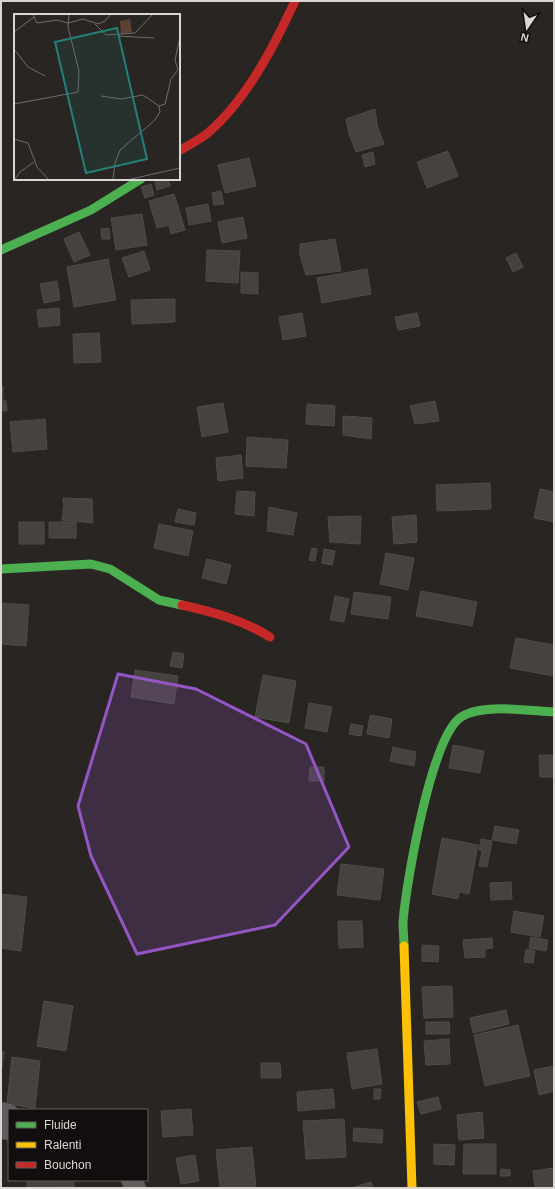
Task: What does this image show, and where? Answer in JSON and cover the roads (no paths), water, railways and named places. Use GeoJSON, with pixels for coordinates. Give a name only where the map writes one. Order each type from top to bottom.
{"type":"FeatureCollection","features":[{"type":"Feature","properties":{"kind":"street"},"geometry":{"type":"LineString","coordinates":[[180,150],[209,132],[234,104],[258,70],[282,29],[295,1]]}},
{"type":"Feature","properties":{"kind":"street"},"geometry":{"type":"LineString","coordinates":[[1,250],[91,210],[138,180]]}},
{"type":"Feature","properties":{"kind":"street"},"geometry":{"type":"LineString","coordinates":[[1,569],[91,564],[103,565],[148,595],[159,600],[244,622],[258,628],[270,637]]}},
{"type":"Feature","properties":{"kind":"street"},"geometry":{"type":"LineString","coordinates":[[412,1188],[403,923],[406,889],[419,821],[446,737],[461,717],[478,710],[554,712]]}}]}
